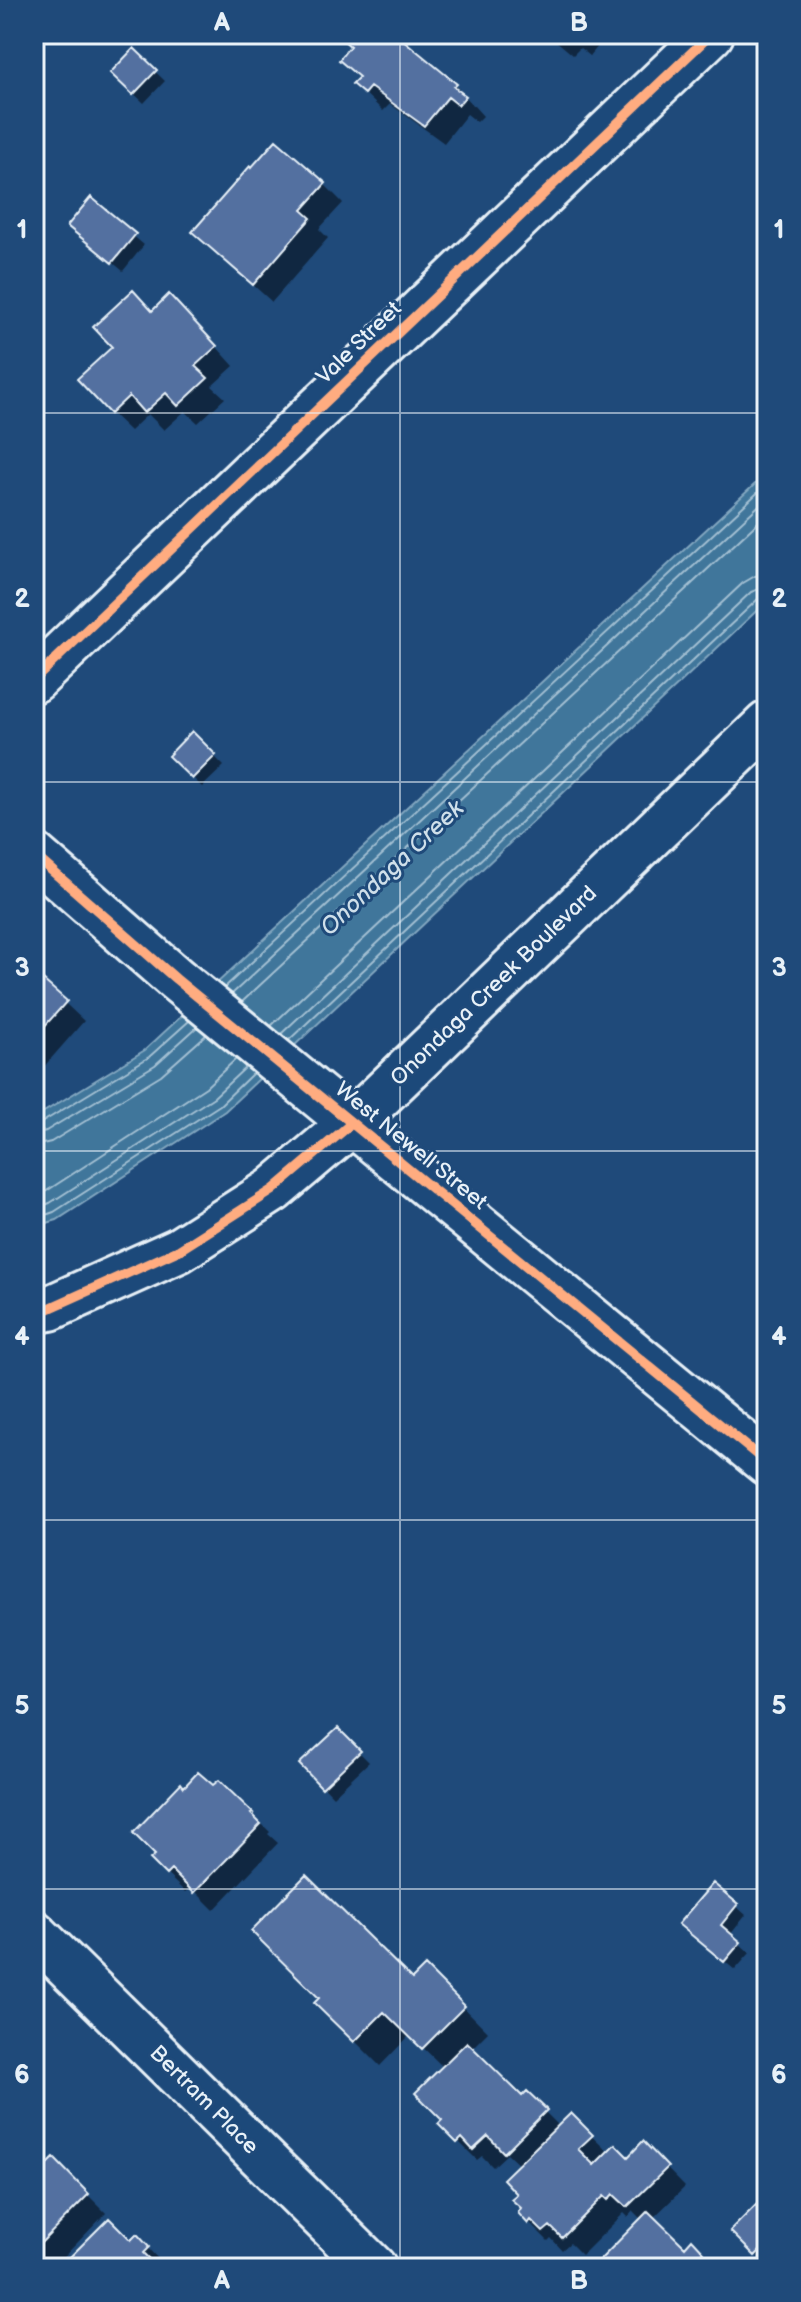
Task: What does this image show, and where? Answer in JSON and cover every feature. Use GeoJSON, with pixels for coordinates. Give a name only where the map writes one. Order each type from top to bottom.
{"type":"FeatureCollection","features":[{"type":"Feature","properties":{"kind":"street","name":"Vale Street"},"geometry":{"type":"LineString","coordinates":[[34,680],[711,34]]}},
{"type":"Feature","properties":{"kind":"street","name":"Onondaga Creek Boulevard"},"geometry":{"type":"LineString","coordinates":[[34,1311],[50,1308],[179,1250],[273,1190],[352,1123],[767,724]]}},
{"type":"Feature","properties":{"kind":"street","name":"West Newell Street"},"geometry":{"type":"LineString","coordinates":[[34,855],[176,979],[767,1463]]}},
{"type":"Feature","properties":{"kind":"street","name":"Bertram Place"},"geometry":{"type":"LineString","coordinates":[[34,1933],[374,2268]]}},
{"type":"Feature","properties":{"kind":"water","name":"Onondaga Creek"},"geometry":{"type":"Polygon","coordinates":[[[767,473],[767,601],[225,1111],[57,1220],[34,1227],[34,1118],[145,1050],[767,473]]]}},
{"type":"Feature","properties":{"kind":"building"},"geometry":{"type":"Polygon","coordinates":[[[336,34],[396,34],[457,84],[454,87],[466,96],[458,105],[448,97],[424,126],[370,87],[364,94],[352,84],[359,77],[339,60],[350,46],[336,34]]]}},
{"type":"Feature","properties":{"kind":"building"},"geometry":{"type":"Polygon","coordinates":[[[134,48],[157,70],[133,95],[110,73],[134,48]]]}},
{"type":"Feature","properties":{"kind":"building"},"geometry":{"type":"Polygon","coordinates":[[[276,140],[326,183],[302,210],[311,218],[253,285],[192,232],[276,140]]]}},
{"type":"Feature","properties":{"kind":"building"},"geometry":{"type":"Polygon","coordinates":[[[91,197],[136,234],[112,263],[67,226],[91,197]]]}},
{"type":"Feature","properties":{"kind":"building"},"geometry":{"type":"Polygon","coordinates":[[[133,290],[152,311],[169,294],[217,346],[195,366],[208,378],[178,406],[166,393],[144,413],[129,396],[110,414],[77,379],[112,347],[93,327],[133,290]]]}},
{"type":"Feature","properties":{"kind":"building"},"geometry":{"type":"Polygon","coordinates":[[[192,731],[216,755],[192,779],[168,756],[192,731]]]}},
{"type":"Feature","properties":{"kind":"building"},"geometry":{"type":"Polygon","coordinates":[[[34,972],[67,1001],[34,1038],[34,972]]]}},
{"type":"Feature","properties":{"kind":"building"},"geometry":{"type":"Polygon","coordinates":[[[338,1728],[361,1751],[322,1788],[299,1764],[338,1728]]]}},
{"type":"Feature","properties":{"kind":"building"},"geometry":{"type":"Polygon","coordinates":[[[198,1772],[213,1785],[219,1780],[261,1824],[194,1893],[171,1870],[166,1875],[150,1859],[155,1855],[133,1833],[181,1783],[184,1787],[198,1772]]]}},
{"type":"Feature","properties":{"kind":"building"},"geometry":{"type":"Polygon","coordinates":[[[306,1875],[412,1979],[425,1966],[465,2006],[422,2049],[384,2012],[354,2042],[314,2003],[319,1998],[251,1931],[306,1875]]]}},
{"type":"Feature","properties":{"kind":"building"},"geometry":{"type":"Polygon","coordinates":[[[713,1883],[738,1904],[721,1925],[741,1942],[724,1962],[678,1924],[713,1883]]]}},
{"type":"Feature","properties":{"kind":"building"},"geometry":{"type":"Polygon","coordinates":[[[467,2042],[522,2096],[527,2091],[547,2110],[504,2153],[488,2136],[473,2150],[462,2138],[457,2143],[438,2124],[442,2120],[415,2093],[467,2042]]]}},
{"type":"Feature","properties":{"kind":"building"},"geometry":{"type":"Polygon","coordinates":[[[571,2113],[593,2135],[578,2149],[594,2165],[615,2144],[628,2157],[643,2141],[668,2167],[627,2207],[613,2194],[608,2200],[604,2196],[562,2238],[550,2226],[543,2232],[531,2220],[528,2224],[518,2213],[521,2208],[511,2199],[517,2194],[503,2179],[571,2113]]]}},
{"type":"Feature","properties":{"kind":"building"},"geometry":{"type":"Polygon","coordinates":[[[34,2153],[47,2165],[54,2158],[89,2194],[34,2250],[34,2153]]]}},
{"type":"Feature","properties":{"kind":"building"},"geometry":{"type":"Polygon","coordinates":[[[767,2194],[767,2244],[755,2256],[730,2231],[767,2194]]]}},
{"type":"Feature","properties":{"kind":"building"},"geometry":{"type":"Polygon","coordinates":[[[648,2211],[685,2247],[692,2239],[704,2252],[697,2259],[706,2268],[592,2268],[648,2211]]]}},
{"type":"Feature","properties":{"kind":"building"},"geometry":{"type":"Polygon","coordinates":[[[109,2218],[131,2240],[137,2234],[149,2247],[143,2253],[158,2268],[62,2268],[109,2218]]]}},
{"type":"Feature","properties":{"kind":"cycle path"},"geometry":{"type":"LineString","coordinates":[[34,680],[711,34]]}},
{"type":"Feature","properties":{"kind":"cycle path"},"geometry":{"type":"LineString","coordinates":[[34,855],[176,979],[767,1463]]}},
{"type":"Feature","properties":{"kind":"cycle path"},"geometry":{"type":"LineString","coordinates":[[34,1311],[50,1308],[179,1250],[273,1190],[352,1123]]}}]}
